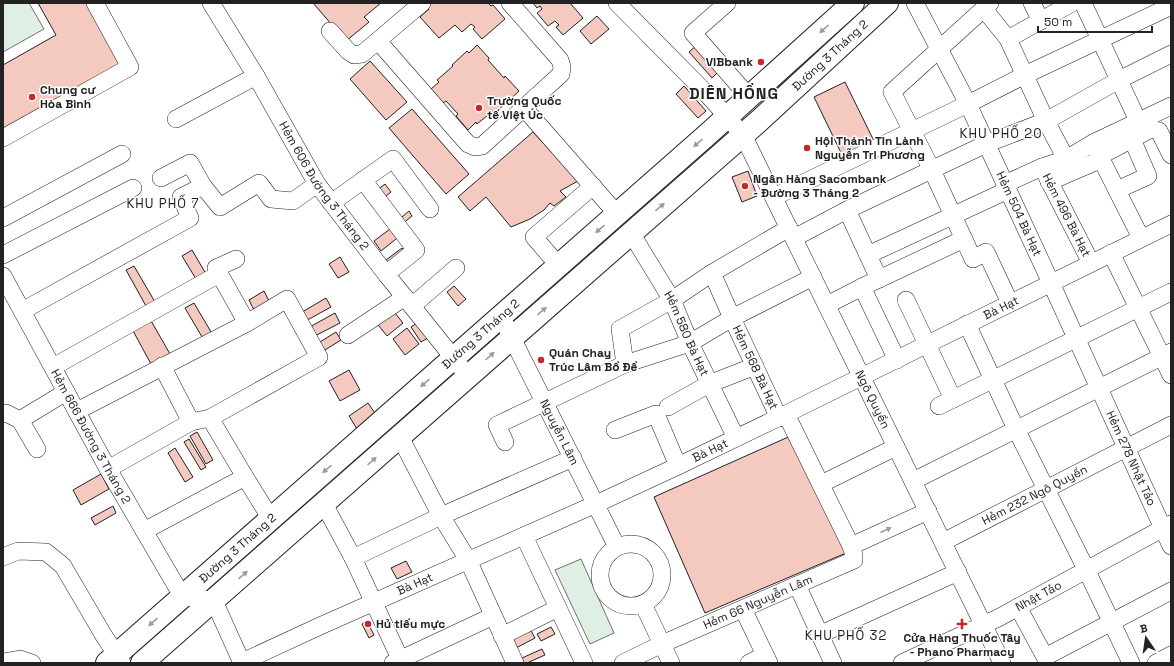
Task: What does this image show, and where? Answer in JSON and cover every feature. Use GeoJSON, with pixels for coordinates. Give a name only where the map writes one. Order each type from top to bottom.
{"type":"FeatureCollection","features":[{"type":"Feature","properties":{"kind":"main road","name":"Đường 3 Tháng 2"},"geometry":{"type":"LineString","coordinates":[[115,660],[182,596],[559,266],[853,3]]}},
{"type":"Feature","properties":{"kind":"main road","name":"Đường 3 Tháng 2"},"geometry":{"type":"LineString","coordinates":[[147,662],[468,376],[743,135],[887,3]]}},
{"type":"Feature","properties":{"kind":"street"},"geometry":{"type":"LineString","coordinates":[[3,138],[130,67],[95,3]]}},
{"type":"Feature","properties":{"kind":"street","name":"Hẻm 606 Đường 3 Tháng 2"},"geometry":{"type":"LineString","coordinates":[[211,3],[256,76],[317,184],[386,274],[468,376]]}},
{"type":"Feature","properties":{"kind":"street"},"geometry":{"type":"LineString","coordinates":[[330,31],[348,51],[354,55],[362,54],[422,3]]}},
{"type":"Feature","properties":{"kind":"street"},"geometry":{"type":"LineString","coordinates":[[378,41],[468,144],[475,147],[482,146],[561,74],[562,67],[560,60],[510,3]]}},
{"type":"Feature","properties":{"kind":"street","name":"Ngô Quyền"},"geometry":{"type":"LineString","coordinates":[[617,3],[707,94],[743,135],[1002,663]]}},
{"type":"Feature","properties":{"kind":"street"},"geometry":{"type":"LineString","coordinates":[[727,3],[693,33],[749,97]]}},
{"type":"Feature","properties":{"kind":"street","name":"Hẻm 504 Bà Hạt"},"geometry":{"type":"LineString","coordinates":[[915,3],[968,104],[1076,337]]}},
{"type":"Feature","properties":{"kind":"street"},"geometry":{"type":"LineString","coordinates":[[1032,3],[1041,21]]}},
{"type":"Feature","properties":{"kind":"street"},"geometry":{"type":"LineString","coordinates":[[1008,39],[1072,3]]}},
{"type":"Feature","properties":{"kind":"street"},"geometry":{"type":"LineString","coordinates":[[1083,3],[1119,80],[1145,123],[1159,131],[1171,155]]}},
{"type":"Feature","properties":{"kind":"street"},"geometry":{"type":"LineString","coordinates":[[1010,303],[986,252],[973,259],[932,170],[892,92],[987,6],[1008,39],[1046,121],[1066,159]]}},
{"type":"Feature","properties":{"kind":"street"},"geometry":{"type":"LineString","coordinates":[[774,197],[1025,75],[1167,9]]}},
{"type":"Feature","properties":{"kind":"street"},"geometry":{"type":"LineString","coordinates":[[625,364],[620,329],[672,300],[712,273],[791,233],[847,210],[986,144],[1046,121],[1119,80],[1171,54]]}},
{"type":"Feature","properties":{"kind":"street"},"geometry":{"type":"LineString","coordinates":[[176,119],[256,76]]}},
{"type":"Feature","properties":{"kind":"street"},"geometry":{"type":"LineString","coordinates":[[1046,175],[1066,159],[1098,153],[1171,106]]}},
{"type":"Feature","properties":{"kind":"street"},"geometry":{"type":"LineString","coordinates":[[524,108],[617,214]]}},
{"type":"Feature","properties":{"kind":"street"},"geometry":{"type":"LineString","coordinates":[[868,255],[953,216],[1006,187],[1046,175],[1132,139],[1145,123]]}},
{"type":"Feature","properties":{"kind":"street"},"geometry":{"type":"LineString","coordinates":[[1117,190],[1148,176],[1132,139]]}},
{"type":"Feature","properties":{"kind":"street"},"geometry":{"type":"LineString","coordinates":[[1098,153],[1141,238]]}},
{"type":"Feature","properties":{"kind":"street"},"geometry":{"type":"LineString","coordinates":[[3,218],[122,154]]}},
{"type":"Feature","properties":{"kind":"street"},"geometry":{"type":"LineString","coordinates":[[331,203],[392,159],[430,209]]}},
{"type":"Feature","properties":{"kind":"street"},"geometry":{"type":"LineString","coordinates":[[161,178],[190,163],[203,186],[220,207],[259,183],[271,199],[293,201],[317,184]]}},
{"type":"Feature","properties":{"kind":"street","name":"Hẻm 496 Bà Hạt"},"geometry":{"type":"LineString","coordinates":[[1046,175],[1091,263]]}},
{"type":"Feature","properties":{"kind":"street"},"geometry":{"type":"LineString","coordinates":[[363,180],[416,250],[386,274]]}},
{"type":"Feature","properties":{"kind":"street"},"geometry":{"type":"LineString","coordinates":[[22,311],[190,218],[181,197],[203,186]]}},
{"type":"Feature","properties":{"kind":"street"},"geometry":{"type":"LineString","coordinates":[[559,266],[534,237],[593,186]]}},
{"type":"Feature","properties":{"kind":"street"},"geometry":{"type":"LineString","coordinates":[[3,255],[133,188]]}},
{"type":"Feature","properties":{"kind":"street"},"geometry":{"type":"LineString","coordinates":[[847,210],[878,279]]}},
{"type":"Feature","properties":{"kind":"street","name":"Bà Hạt"},"geometry":{"type":"LineString","coordinates":[[241,663],[678,466],[897,360],[1141,238],[1170,226]]}},
{"type":"Feature","properties":{"kind":"street","name":"Hẻm 580 Bà Hạt"},"geometry":{"type":"LineString","coordinates":[[631,233],[672,300],[709,384],[736,438]]}},
{"type":"Feature","properties":{"kind":"street"},"geometry":{"type":"LineString","coordinates":[[827,305],[878,279],[964,239]]}},
{"type":"Feature","properties":{"kind":"street"},"geometry":{"type":"LineString","coordinates":[[1111,254],[1138,308],[1166,354],[1171,375]]}},
{"type":"Feature","properties":{"kind":"street"},"geometry":{"type":"LineString","coordinates":[[236,259],[216,268],[247,323]]}},
{"type":"Feature","properties":{"kind":"street"},"geometry":{"type":"LineString","coordinates":[[348,335],[408,301],[456,268]]}},
{"type":"Feature","properties":{"kind":"street","name":"Hẻm 568 Bà Hạt"},"geometry":{"type":"LineString","coordinates":[[712,273],[755,366],[821,484],[852,553]]}},
{"type":"Feature","properties":{"kind":"street"},"geometry":{"type":"LineString","coordinates":[[53,367],[219,274]]}},
{"type":"Feature","properties":{"kind":"street","name":"Hẻm 666 Đường 3 Tháng 2"},"geometry":{"type":"LineString","coordinates":[[3,276],[108,469],[182,596]]}},
{"type":"Feature","properties":{"kind":"street"},"geometry":{"type":"LineString","coordinates":[[505,442],[497,425],[625,364],[690,343],[732,318],[813,277]]}},
{"type":"Feature","properties":{"kind":"street"},"geometry":{"type":"LineString","coordinates":[[862,287],[897,360]]}},
{"type":"Feature","properties":{"kind":"street"},"geometry":{"type":"LineString","coordinates":[[906,300],[927,344],[946,403],[1076,337],[1171,292]]}},
{"type":"Feature","properties":{"kind":"street"},"geometry":{"type":"LineString","coordinates":[[77,411],[247,323],[287,299],[319,356],[210,418],[191,422],[108,469]]}},
{"type":"Feature","properties":{"kind":"street","name":"Nguyễn Lâm"},"geometry":{"type":"LineString","coordinates":[[501,316],[513,337],[617,548]]}},
{"type":"Feature","properties":{"kind":"street"},"geometry":{"type":"LineString","coordinates":[[967,324],[1045,490],[1086,569],[1131,663]]}},
{"type":"Feature","properties":{"kind":"street","name":"Hẻm 278 Nhật Tảo"},"geometry":{"type":"LineString","coordinates":[[1076,337],[1127,448],[1167,526],[1171,546]]}},
{"type":"Feature","properties":{"kind":"street"},"geometry":{"type":"LineString","coordinates":[[913,481],[1166,354]]}},
{"type":"Feature","properties":{"kind":"street"},"geometry":{"type":"LineString","coordinates":[[162,366],[191,422]]}},
{"type":"Feature","properties":{"kind":"street"},"geometry":{"type":"LineString","coordinates":[[615,430],[662,411],[709,384],[755,366]]}},
{"type":"Feature","properties":{"kind":"street"},"geometry":{"type":"LineString","coordinates":[[20,420],[66,392]]}},
{"type":"Feature","properties":{"kind":"street"},"geometry":{"type":"LineString","coordinates":[[662,411],[678,466]]}},
{"type":"Feature","properties":{"kind":"street"},"geometry":{"type":"LineString","coordinates":[[3,414],[6,413],[20,420],[37,449]]}},
{"type":"Feature","properties":{"kind":"street"},"geometry":{"type":"LineString","coordinates":[[210,418],[271,519]]}},
{"type":"Feature","properties":{"kind":"street","name":"Hẻm 232 Ngô Quyền"},"geometry":{"type":"LineString","coordinates":[[943,542],[1171,425]]}},
{"type":"Feature","properties":{"kind":"street"},"geometry":{"type":"LineString","coordinates":[[400,437],[441,516],[468,560],[513,662]]}},
{"type":"Feature","properties":{"kind":"street"},"geometry":{"type":"LineString","coordinates":[[821,484],[896,447]]}},
{"type":"Feature","properties":{"kind":"street"},"geometry":{"type":"LineString","coordinates":[[353,558],[441,516],[573,458]]}},
{"type":"Feature","properties":{"kind":"street"},"geometry":{"type":"LineString","coordinates":[[144,531],[245,477]]}},
{"type":"Feature","properties":{"kind":"street"},"geometry":{"type":"LineString","coordinates":[[324,504],[375,602],[399,662],[493,616]]}},
{"type":"Feature","properties":{"kind":"street","name":"Hẻm 66 Nguyễn Lâm"},"geometry":{"type":"LineString","coordinates":[[623,663],[662,644],[797,585],[928,512]]}},
{"type":"Feature","properties":{"kind":"street","name":"Nhật Tảo"},"geometry":{"type":"LineString","coordinates":[[902,663],[984,625],[1167,526]]}},
{"type":"Feature","properties":{"kind":"street"},"geometry":{"type":"LineString","coordinates":[[524,536],[584,663]]}},
{"type":"Feature","properties":{"kind":"street"},"geometry":{"type":"LineString","coordinates":[[627,544],[641,546],[654,554],[659,562],[662,572],[659,586],[651,598],[643,604],[624,606],[607,596],[602,588],[600,569],[609,553],[617,548],[627,544]]}},
{"type":"Feature","properties":{"kind":"street"},"geometry":{"type":"LineString","coordinates":[[3,557],[18,551],[46,552],[63,566],[104,636],[115,660]]}},
{"type":"Feature","properties":{"kind":"street"},"geometry":{"type":"LineString","coordinates":[[819,635],[958,572]]}},
{"type":"Feature","properties":{"kind":"street"},"geometry":{"type":"LineString","coordinates":[[797,585],[833,663]]}},
{"type":"Feature","properties":{"kind":"street"},"geometry":{"type":"LineString","coordinates":[[1018,607],[1046,657],[1171,591]]}},
{"type":"Feature","properties":{"kind":"street"},"geometry":{"type":"LineString","coordinates":[[182,596],[214,601],[241,663]]}},
{"type":"Feature","properties":{"kind":"street"},"geometry":{"type":"LineString","coordinates":[[643,604],[671,663]]}},
{"type":"Feature","properties":{"kind":"street"},"geometry":{"type":"LineString","coordinates":[[502,636],[558,608]]}},
{"type":"Feature","properties":{"kind":"street"},"geometry":{"type":"LineString","coordinates":[[743,609],[767,659],[749,663]]}},
{"type":"Feature","properties":{"kind":"street"},"geometry":{"type":"LineString","coordinates":[[1156,663],[1171,655]]}},
{"type":"Feature","properties":{"kind":"street"},"geometry":{"type":"LineString","coordinates":[[3,662],[20,659],[32,663]]}},
{"type":"Feature","properties":{"kind":"green space"},"geometry":{"type":"Polygon","coordinates":[[[3,3],[29,3],[44,29],[3,52],[3,3]]]}},
{"type":"Feature","properties":{"kind":"green space"},"geometry":{"type":"Polygon","coordinates":[[[581,559],[614,633],[590,644],[555,570],[581,559]]]}},
{"type":"Feature","properties":{"kind":"building","name":"Chung cư Hòa Bình"},"geometry":{"type":"Polygon","coordinates":[[[38,3],[88,3],[122,63],[3,129],[3,65],[56,35],[38,3]]]}},
{"type":"Feature","properties":{"kind":"building"},"geometry":{"type":"Polygon","coordinates":[[[313,3],[381,3],[364,17],[369,22],[346,41],[313,3]]]}},
{"type":"Feature","properties":{"kind":"building"},"geometry":{"type":"Polygon","coordinates":[[[432,3],[488,3],[491,6],[493,5],[505,19],[482,39],[473,29],[475,27],[471,24],[462,32],[455,25],[439,38],[420,17],[429,9],[427,8],[432,3]]]}},
{"type":"Feature","properties":{"kind":"building"},"geometry":{"type":"Polygon","coordinates":[[[533,3],[570,3],[583,18],[563,35],[556,27],[559,25],[555,21],[548,26],[537,13],[542,9],[540,6],[537,8],[533,3]]]}},
{"type":"Feature","properties":{"kind":"building"},"geometry":{"type":"Polygon","coordinates":[[[597,16],[609,29],[591,44],[580,31],[597,16]]]}},
{"type":"Feature","properties":{"kind":"building"},"geometry":{"type":"Polygon","coordinates":[[[698,44],[720,70],[712,78],[689,52],[698,44]]]}},
{"type":"Feature","properties":{"kind":"building"},"geometry":{"type":"Polygon","coordinates":[[[477,45],[504,78],[505,76],[519,91],[495,113],[493,111],[477,124],[476,122],[468,130],[456,116],[458,114],[446,101],[443,103],[431,89],[439,82],[437,80],[453,66],[452,65],[467,51],[469,53],[477,45]]]}},
{"type":"Feature","properties":{"kind":"building"},"geometry":{"type":"Polygon","coordinates":[[[370,61],[407,102],[386,120],[350,79],[370,61]]]}},
{"type":"Feature","properties":{"kind":"building"},"geometry":{"type":"Polygon","coordinates":[[[845,82],[874,141],[843,157],[814,97],[845,82]]]}},
{"type":"Feature","properties":{"kind":"building"},"geometry":{"type":"Polygon","coordinates":[[[684,86],[706,111],[698,118],[676,94],[684,86]]]}},
{"type":"Feature","properties":{"kind":"building"},"geometry":{"type":"Polygon","coordinates":[[[412,109],[469,174],[446,194],[389,128],[412,109]]]}},
{"type":"Feature","properties":{"kind":"building"},"geometry":{"type":"Polygon","coordinates":[[[533,132],[578,181],[560,191],[566,197],[554,206],[550,203],[544,210],[530,219],[511,227],[486,197],[470,211],[458,197],[533,132]]]}},
{"type":"Feature","properties":{"kind":"building","name":"Ngân Hàng Sacombank - Đường 3 Tháng 2"},"geometry":{"type":"Polygon","coordinates":[[[748,171],[757,196],[742,202],[732,177],[748,171]]]}},
{"type":"Feature","properties":{"kind":"building"},"geometry":{"type":"Polygon","coordinates":[[[385,184],[391,192],[381,200],[375,192],[385,184]]]}},
{"type":"Feature","properties":{"kind":"building"},"geometry":{"type":"Polygon","coordinates":[[[409,211],[412,216],[401,225],[397,221],[409,211]]]}},
{"type":"Feature","properties":{"kind":"building"},"geometry":{"type":"Polygon","coordinates":[[[394,226],[401,235],[381,251],[374,241],[394,226]]]}},
{"type":"Feature","properties":{"kind":"building"},"geometry":{"type":"Polygon","coordinates":[[[402,248],[407,253],[390,266],[386,260],[402,248]]]}},
{"type":"Feature","properties":{"kind":"building"},"geometry":{"type":"Polygon","coordinates":[[[192,250],[206,274],[196,279],[182,256],[192,250]]]}},
{"type":"Feature","properties":{"kind":"building"},"geometry":{"type":"Polygon","coordinates":[[[340,257],[349,272],[338,278],[329,264],[340,257]]]}},
{"type":"Feature","properties":{"kind":"building"},"geometry":{"type":"Polygon","coordinates":[[[134,266],[155,302],[146,306],[126,270],[134,266]]]}},
{"type":"Feature","properties":{"kind":"building"},"geometry":{"type":"Polygon","coordinates":[[[454,286],[466,299],[458,306],[447,292],[454,286]]]}},
{"type":"Feature","properties":{"kind":"building"},"geometry":{"type":"Polygon","coordinates":[[[264,291],[269,301],[254,310],[249,300],[264,291]]]}},
{"type":"Feature","properties":{"kind":"building"},"geometry":{"type":"Polygon","coordinates":[[[326,298],[331,307],[302,323],[297,315],[326,298]]]}},
{"type":"Feature","properties":{"kind":"building"},"geometry":{"type":"Polygon","coordinates":[[[194,303],[214,337],[205,342],[185,308],[194,303]]]}},
{"type":"Feature","properties":{"kind":"building"},"geometry":{"type":"Polygon","coordinates":[[[391,308],[403,323],[387,336],[375,321],[391,308]]]}},
{"type":"Feature","properties":{"kind":"building"},"geometry":{"type":"Polygon","coordinates":[[[335,313],[340,323],[311,338],[306,329],[335,313]]]}},
{"type":"Feature","properties":{"kind":"building"},"geometry":{"type":"Polygon","coordinates":[[[150,319],[170,354],[151,364],[132,329],[150,319]]]}},
{"type":"Feature","properties":{"kind":"building"},"geometry":{"type":"Polygon","coordinates":[[[417,323],[428,338],[421,342],[411,327],[417,323]]]}},
{"type":"Feature","properties":{"kind":"building"},"geometry":{"type":"Polygon","coordinates":[[[407,328],[419,344],[405,355],[393,339],[407,328]]]}},
{"type":"Feature","properties":{"kind":"building"},"geometry":{"type":"Polygon","coordinates":[[[336,332],[341,340],[320,353],[315,345],[336,332]]]}},
{"type":"Feature","properties":{"kind":"building"},"geometry":{"type":"Polygon","coordinates":[[[349,370],[360,390],[340,401],[329,381],[349,370]]]}},
{"type":"Feature","properties":{"kind":"building"},"geometry":{"type":"Polygon","coordinates":[[[368,403],[377,416],[357,429],[349,416],[368,403]]]}},
{"type":"Feature","properties":{"kind":"building"},"geometry":{"type":"Polygon","coordinates":[[[197,432],[213,460],[206,464],[190,436],[197,432]]]}},
{"type":"Feature","properties":{"kind":"building"},"geometry":{"type":"Polygon","coordinates":[[[795,434],[846,553],[705,613],[654,497],[795,434]]]}},
{"type":"Feature","properties":{"kind":"building"},"geometry":{"type":"Polygon","coordinates":[[[189,439],[206,467],[201,470],[184,442],[189,439]]]}},
{"type":"Feature","properties":{"kind":"building"},"geometry":{"type":"Polygon","coordinates":[[[175,448],[193,477],[185,482],[168,453],[175,448]]]}},
{"type":"Feature","properties":{"kind":"building"},"geometry":{"type":"Polygon","coordinates":[[[101,474],[109,489],[81,505],[73,490],[101,474]]]}},
{"type":"Feature","properties":{"kind":"building"},"geometry":{"type":"Polygon","coordinates":[[[113,506],[116,513],[95,525],[91,518],[113,506]]]}},
{"type":"Feature","properties":{"kind":"building"},"geometry":{"type":"Polygon","coordinates":[[[406,561],[412,572],[397,579],[391,568],[406,561]]]}},
{"type":"Feature","properties":{"kind":"building"},"geometry":{"type":"Polygon","coordinates":[[[367,621],[374,635],[369,638],[362,624],[367,621]]]}},
{"type":"Feature","properties":{"kind":"building"},"geometry":{"type":"Polygon","coordinates":[[[529,627],[535,638],[516,648],[510,637],[529,627]]]}},
{"type":"Feature","properties":{"kind":"building"},"geometry":{"type":"Polygon","coordinates":[[[551,627],[555,634],[541,641],[537,634],[551,627]]]}},
{"type":"Feature","properties":{"kind":"building"},"geometry":{"type":"Polygon","coordinates":[[[542,649],[545,655],[524,663],[522,658],[542,649]]]}},
{"type":"Feature","properties":{"kind":"place","name":"VIBbank"},"geometry":{"type":"Point","coordinates":[761,62]}},
{"type":"Feature","properties":{"kind":"place","name":"Chung cư Hòa Bình"},"geometry":{"type":"Point","coordinates":[32,97]}},
{"type":"Feature","properties":{"kind":"place","name":"Trường Quốc tế Việt Úc"},"geometry":{"type":"Point","coordinates":[479,108]}},
{"type":"Feature","properties":{"kind":"place","name":"Hội Thánh Tin Lành Nguyễn Tri Phương"},"geometry":{"type":"Point","coordinates":[807,148]}},
{"type":"Feature","properties":{"kind":"place","name":"Ngân Hàng Sacombank - Đường 3 Tháng 2"},"geometry":{"type":"Point","coordinates":[745,186]}},
{"type":"Feature","properties":{"kind":"place","name":"Quán Chay Trúc Lâm Bồ Đề"},"geometry":{"type":"Point","coordinates":[541,360]}},
{"type":"Feature","properties":{"kind":"place","name":"Hủ tiếu mực"},"geometry":{"type":"Point","coordinates":[368,624]}},
{"type":"Feature","properties":{"kind":"place","name":"Cửa Hàng Thuốc Tây - Phano Pharmacy"},"geometry":{"type":"Point","coordinates":[962,624]}},
{"type":"Feature","properties":{"kind":"district","name":"DIÊN HỒNG"},"geometry":{"type":"Point","coordinates":[734,93]}},
{"type":"Feature","properties":{"kind":"district","name":"KHU PHỐ 20"},"geometry":{"type":"Point","coordinates":[1001,133]}},
{"type":"Feature","properties":{"kind":"district","name":"KHU PHỐ 7"},"geometry":{"type":"Point","coordinates":[163,203]}},
{"type":"Feature","properties":{"kind":"district","name":"KHU PHỐ 32"},"geometry":{"type":"Point","coordinates":[846,635]}}]}
